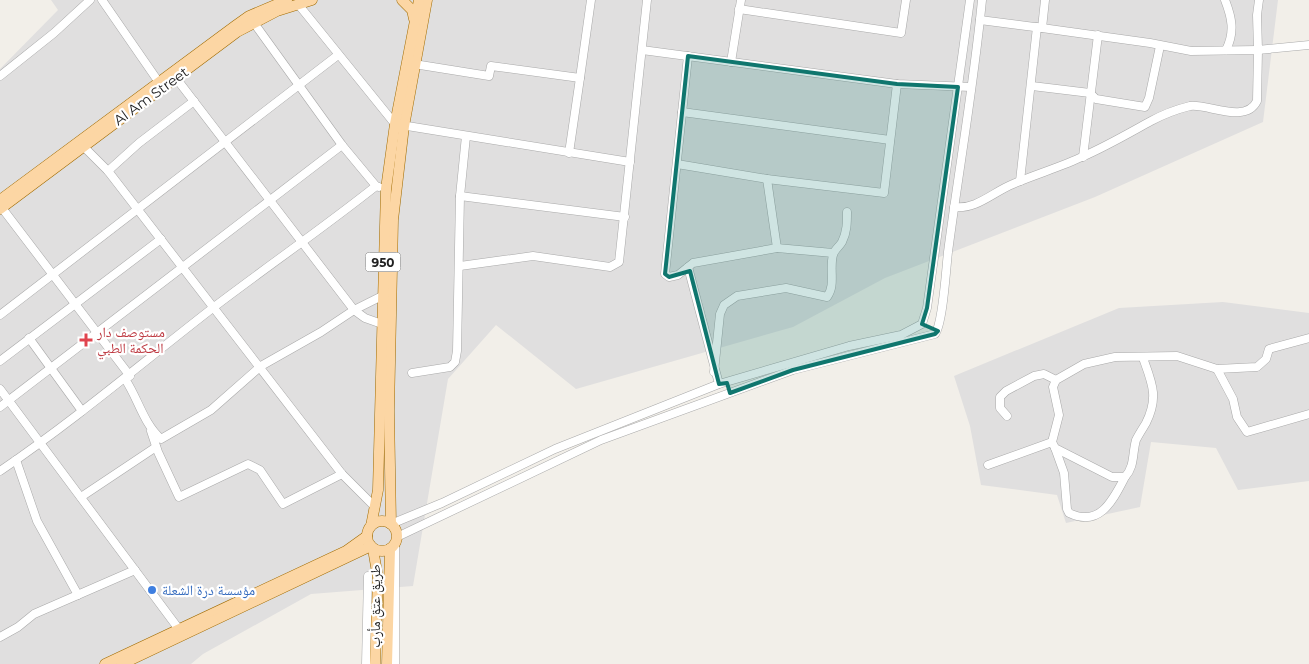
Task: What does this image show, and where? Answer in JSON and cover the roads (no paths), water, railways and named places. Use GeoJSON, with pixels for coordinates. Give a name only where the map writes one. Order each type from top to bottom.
{"type":"FeatureCollection","features":[{"type":"Feature","properties":{"kind":"main road","name":"Al Am Street"},"geometry":{"type":"LineString","coordinates":[[1,206],[158,81],[249,16],[287,0]]}},
{"type":"Feature","properties":{"kind":"main road","name":"Al Am Street"},"geometry":{"type":"LineString","coordinates":[[1,206],[254,23],[312,0]]}},
{"type":"Feature","properties":{"kind":"main road"},"geometry":{"type":"LineString","coordinates":[[402,0],[412,10],[414,25]]}},
{"type":"Feature","properties":{"kind":"main road","name":"950"},"geometry":{"type":"LineString","coordinates":[[370,539],[378,490],[382,324],[393,220],[399,125],[419,0]]}},
{"type":"Feature","properties":{"kind":"main road","name":"950"},"geometry":{"type":"LineString","coordinates":[[391,524],[386,296],[381,188],[414,64],[427,0]]}},
{"type":"Feature","properties":{"kind":"main road"},"geometry":{"type":"LineString","coordinates":[[122,664],[181,632],[370,539],[380,521],[391,524],[394,543],[384,552],[370,539]]}},
{"type":"Feature","properties":{"kind":"main road","name":"طريق عتق مأرب"},"geometry":{"type":"LineString","coordinates":[[370,539],[378,578],[375,664]]}},
{"type":"Feature","properties":{"kind":"main road","name":"طريق عتق مأرب"},"geometry":{"type":"LineString","coordinates":[[387,664],[394,543]]}},
{"type":"Feature","properties":{"kind":"main road"},"geometry":{"type":"LineString","coordinates":[[105,664],[181,632]]}},
{"type":"Feature","properties":{"kind":"street"},"geometry":{"type":"LineString","coordinates":[[0,76],[54,33],[90,0]]}},
{"type":"Feature","properties":{"kind":"street"},"geometry":{"type":"LineString","coordinates":[[102,0],[158,81]]}},
{"type":"Feature","properties":{"kind":"street"},"geometry":{"type":"LineString","coordinates":[[569,153],[592,0]]}},
{"type":"Feature","properties":{"kind":"street"},"geometry":{"type":"LineString","coordinates":[[460,266],[532,256],[614,266],[619,262],[647,0]]}},
{"type":"Feature","properties":{"kind":"street"},"geometry":{"type":"LineString","coordinates":[[731,62],[741,0]]}},
{"type":"Feature","properties":{"kind":"street"},"geometry":{"type":"LineString","coordinates":[[739,9],[901,33],[906,0]]}},
{"type":"Feature","properties":{"kind":"street"},"geometry":{"type":"LineString","coordinates":[[391,524],[442,503],[555,448],[719,384],[849,346],[902,335],[922,324],[927,308],[970,0]]}},
{"type":"Feature","properties":{"kind":"street"},"geometry":{"type":"LineString","coordinates":[[938,331],[962,144],[972,87],[982,0]]}},
{"type":"Feature","properties":{"kind":"street"},"geometry":{"type":"LineString","coordinates":[[1020,181],[1039,28],[1045,0]]}},
{"type":"Feature","properties":{"kind":"street"},"geometry":{"type":"LineString","coordinates":[[1225,0],[1232,27],[1232,38],[1226,50]]}},
{"type":"Feature","properties":{"kind":"street"},"geometry":{"type":"LineString","coordinates":[[954,207],[969,207],[1020,181],[1083,156],[1153,120],[1191,106],[1220,112],[1247,110],[1254,107],[1257,101],[1257,15],[1260,0]]}},
{"type":"Feature","properties":{"kind":"street"},"geometry":{"type":"LineString","coordinates":[[298,4],[338,55],[399,125],[630,162]]}},
{"type":"Feature","properties":{"kind":"street"},"geometry":{"type":"LineString","coordinates":[[980,20],[1098,35],[1191,51],[1258,50],[1309,46]]}},
{"type":"Feature","properties":{"kind":"street"},"geometry":{"type":"LineString","coordinates":[[0,471],[41,443],[214,307],[381,188],[342,145],[254,23]]}},
{"type":"Feature","properties":{"kind":"street"},"geometry":{"type":"LineString","coordinates":[[1083,156],[1098,35]]}},
{"type":"Feature","properties":{"kind":"street"},"geometry":{"type":"LineString","coordinates":[[1032,86],[1090,93],[1096,99],[1145,108],[1150,98],[1160,46]]}},
{"type":"Feature","properties":{"kind":"street"},"geometry":{"type":"LineString","coordinates":[[642,50],[897,84],[972,87]]}},
{"type":"Feature","properties":{"kind":"street"},"geometry":{"type":"LineString","coordinates":[[0,315],[138,211],[298,84],[338,55]]}},
{"type":"Feature","properties":{"kind":"street"},"geometry":{"type":"LineString","coordinates":[[688,56],[665,274],[669,278],[678,275],[693,262],[777,248],[833,253]]}},
{"type":"Feature","properties":{"kind":"street"},"geometry":{"type":"LineString","coordinates":[[414,64],[489,76],[491,66],[580,78]]}},
{"type":"Feature","properties":{"kind":"street"},"geometry":{"type":"LineString","coordinates":[[176,78],[354,310],[365,318],[382,324]]}},
{"type":"Feature","properties":{"kind":"street"},"geometry":{"type":"LineString","coordinates":[[676,164],[767,179],[884,194],[897,84]]}},
{"type":"Feature","properties":{"kind":"street"},"geometry":{"type":"LineString","coordinates":[[108,171],[138,143],[194,101]]}},
{"type":"Feature","properties":{"kind":"street"},"geometry":{"type":"LineString","coordinates":[[682,112],[890,140]]}},
{"type":"Feature","properties":{"kind":"street"},"geometry":{"type":"LineString","coordinates":[[412,373],[450,368],[457,351],[460,196],[466,136]]}},
{"type":"Feature","properties":{"kind":"street"},"geometry":{"type":"LineString","coordinates":[[950,143],[962,144]]}},
{"type":"Feature","properties":{"kind":"street"},"geometry":{"type":"LineString","coordinates":[[0,407],[342,145]]}},
{"type":"Feature","properties":{"kind":"street"},"geometry":{"type":"LineString","coordinates":[[83,146],[108,171],[262,366],[342,474],[375,507]]}},
{"type":"Feature","properties":{"kind":"street"},"geometry":{"type":"LineString","coordinates":[[767,179],[777,248]]}},
{"type":"Feature","properties":{"kind":"street"},"geometry":{"type":"LineString","coordinates":[[460,196],[625,216]]}},
{"type":"Feature","properties":{"kind":"street"},"geometry":{"type":"LineString","coordinates":[[1,206],[98,333],[127,377],[179,498],[248,464],[260,470],[283,504],[342,474]]}},
{"type":"Feature","properties":{"kind":"street"},"geometry":{"type":"LineString","coordinates":[[714,372],[720,314],[724,305],[737,296],[786,288],[826,297],[832,282],[833,253],[841,244],[847,231],[847,212]]}},
{"type":"Feature","properties":{"kind":"street"},"geometry":{"type":"LineString","coordinates":[[0,360],[160,239]]}},
{"type":"Feature","properties":{"kind":"street"},"geometry":{"type":"LineString","coordinates":[[937,240],[949,242]]}},
{"type":"Feature","properties":{"kind":"street"},"geometry":{"type":"LineString","coordinates":[[688,267],[714,372],[719,384]]}},
{"type":"Feature","properties":{"kind":"street"},"geometry":{"type":"LineString","coordinates":[[151,430],[161,439],[210,410],[262,366],[321,332],[354,310],[386,296]]}},
{"type":"Feature","properties":{"kind":"street"},"geometry":{"type":"LineString","coordinates":[[922,324],[938,331]]}},
{"type":"Feature","properties":{"kind":"street"},"geometry":{"type":"LineString","coordinates":[[395,664],[394,543],[601,440],[792,370],[926,338],[938,331]]}},
{"type":"Feature","properties":{"kind":"street"},"geometry":{"type":"LineString","coordinates":[[29,338],[82,411]]}},
{"type":"Feature","properties":{"kind":"street"},"geometry":{"type":"LineString","coordinates":[[1143,358],[1154,388],[1154,399],[1147,422],[1136,440],[1132,470],[1125,477],[1110,506],[1090,517],[1078,517],[1069,513],[1067,509],[1064,473],[1054,445],[1059,415],[1053,387],[1056,380],[1084,364],[1115,357],[1176,356],[1217,369],[1257,367],[1266,359],[1270,349],[1309,338]]}},
{"type":"Feature","properties":{"kind":"street"},"geometry":{"type":"LineString","coordinates":[[1217,369],[1233,400],[1237,417],[1247,432],[1309,414]]}},
{"type":"Feature","properties":{"kind":"street"},"geometry":{"type":"LineString","coordinates":[[1007,416],[1000,408],[1000,397],[1006,391],[1034,376],[1044,374],[1056,380]]}},
{"type":"Feature","properties":{"kind":"street"},"geometry":{"type":"LineString","coordinates":[[727,383],[730,393]]}},
{"type":"Feature","properties":{"kind":"street"},"geometry":{"type":"LineString","coordinates":[[0,390],[82,497],[181,632]]}},
{"type":"Feature","properties":{"kind":"street"},"geometry":{"type":"LineString","coordinates":[[988,466],[1054,445],[1112,477],[1125,477]]}},
{"type":"Feature","properties":{"kind":"street"},"geometry":{"type":"LineString","coordinates":[[82,497],[156,447]]}},
{"type":"Feature","properties":{"kind":"street"},"geometry":{"type":"LineString","coordinates":[[16,460],[37,521],[78,595]]}},
{"type":"Feature","properties":{"kind":"street"},"geometry":{"type":"LineString","coordinates":[[0,637],[18,627],[34,614],[135,570]]}},
{"type":"Feature","properties":{"kind":"street"},"geometry":{"type":"LineString","coordinates":[[366,664],[368,576]]}},
{"type":"Feature","properties":{"kind":"place","name":"مستوصف دار الحكمة الطبي"},"geometry":{"type":"Point","coordinates":[86,340]}},
{"type":"Feature","properties":{"kind":"place","name":"مؤسسة درة الشعلة"},"geometry":{"type":"Point","coordinates":[152,590]}}]}
